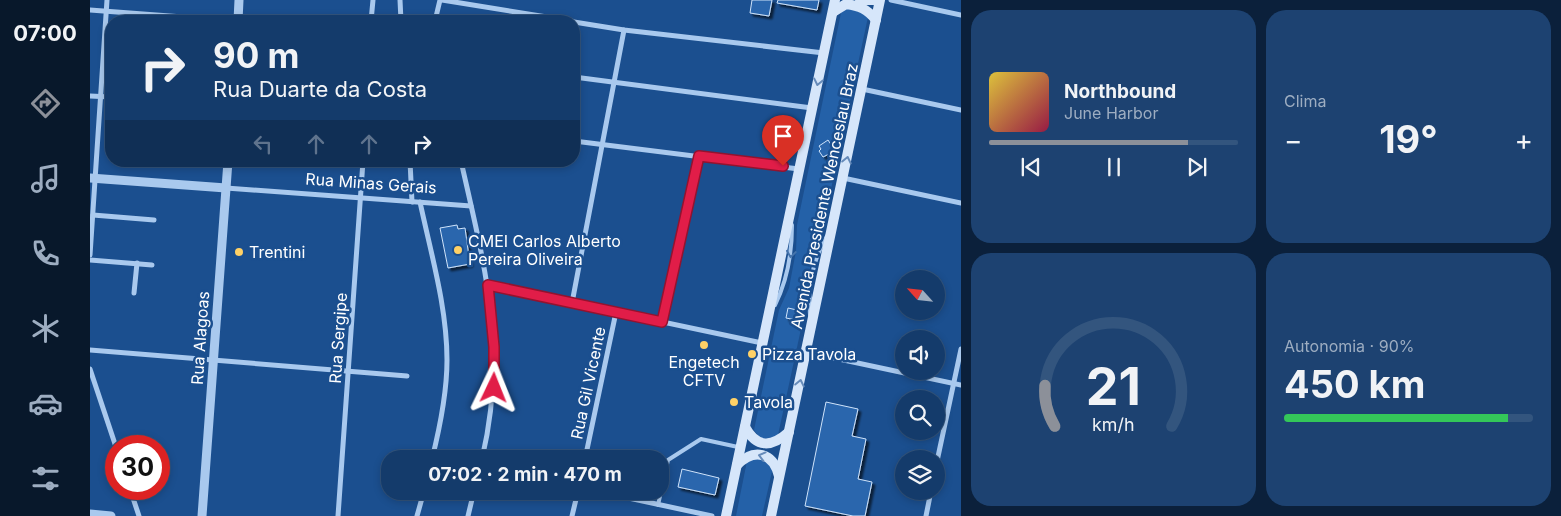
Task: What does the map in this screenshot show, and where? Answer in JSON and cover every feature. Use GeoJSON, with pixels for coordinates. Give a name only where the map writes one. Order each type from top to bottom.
{"type":"FeatureCollection","features":[{"type":"Feature","properties":{"kind":"main road","name":"Avenida Presidente Wenceslau Braz"},"geometry":{"type":"LineString","coordinates":[[726,516],[835,0]]}},
{"type":"Feature","properties":{"kind":"main road"},"geometry":{"type":"LineString","coordinates":[[860,0],[874,0]]}},
{"type":"Feature","properties":{"kind":"main road","name":"Avenida Presidente Wenceslau Braz"},"geometry":{"type":"LineString","coordinates":[[771,516],[880,0]]}},
{"type":"Feature","properties":{"kind":"main road"},"geometry":{"type":"LineString","coordinates":[[833,12],[846,4],[856,5],[864,8],[876,20]]}},
{"type":"Feature","properties":{"kind":"main road"},"geometry":{"type":"LineString","coordinates":[[745,427],[750,436],[756,441],[764,443],[773,444],[789,432]]}},
{"type":"Feature","properties":{"kind":"main road"},"geometry":{"type":"LineString","coordinates":[[737,464],[745,457],[762,455],[771,459],[777,466],[780,477]]}},
{"type":"Feature","properties":{"kind":"street"},"geometry":{"type":"LineString","coordinates":[[106,15],[107,0]]}},
{"type":"Feature","properties":{"kind":"street"},"geometry":{"type":"LineString","coordinates":[[238,15],[240,0]]}},
{"type":"Feature","properties":{"kind":"street"},"geometry":{"type":"LineString","coordinates":[[372,15],[373,0]]}},
{"type":"Feature","properties":{"kind":"street"},"geometry":{"type":"LineString","coordinates":[[400,0],[401,15]]}},
{"type":"Feature","properties":{"kind":"street"},"geometry":{"type":"LineString","coordinates":[[437,15],[441,0],[535,15]]}},
{"type":"Feature","properties":{"kind":"street"},"geometry":{"type":"LineString","coordinates":[[891,0],[961,15]]}},
{"type":"Feature","properties":{"kind":"street"},"geometry":{"type":"LineString","coordinates":[[90,10],[150,15]]}},
{"type":"Feature","properties":{"kind":"street"},"geometry":{"type":"LineString","coordinates":[[580,22],[624,30],[824,53]]}},
{"type":"Feature","properties":{"kind":"street"},"geometry":{"type":"LineString","coordinates":[[90,255],[93,178],[105,29]]}},
{"type":"Feature","properties":{"kind":"street"},"geometry":{"type":"LineString","coordinates":[[572,303],[624,30]]}},
{"type":"Feature","properties":{"kind":"street"},"geometry":{"type":"LineString","coordinates":[[580,78],[812,108]]}},
{"type":"Feature","properties":{"kind":"street"},"geometry":{"type":"LineString","coordinates":[[862,89],[961,110]]}},
{"type":"Feature","properties":{"kind":"street"},"geometry":{"type":"LineString","coordinates":[[90,96],[105,96]]}},
{"type":"Feature","properties":{"kind":"street"},"geometry":{"type":"LineString","coordinates":[[580,142],[800,169]]}},
{"type":"Feature","properties":{"kind":"street"},"geometry":{"type":"LineString","coordinates":[[662,322],[699,156]]}},
{"type":"Feature","properties":{"kind":"street","name":"Rua Alagoas"},"geometry":{"type":"LineString","coordinates":[[202,516],[228,167]]}},
{"type":"Feature","properties":{"kind":"street","name":"Rua Sergipe"},"geometry":{"type":"LineString","coordinates":[[338,516],[363,167]]}},
{"type":"Feature","properties":{"kind":"street"},"geometry":{"type":"LineString","coordinates":[[410,167],[412,202]]}},
{"type":"Feature","properties":{"kind":"street"},"geometry":{"type":"LineString","coordinates":[[462,167],[488,285],[495,368],[490,420],[484,450]]}},
{"type":"Feature","properties":{"kind":"street","name":"Rua Minas Gerais"},"geometry":{"type":"LineString","coordinates":[[93,178],[471,206]]}},
{"type":"Feature","properties":{"kind":"street"},"geometry":{"type":"LineString","coordinates":[[843,178],[961,203]]}},
{"type":"Feature","properties":{"kind":"street"},"geometry":{"type":"LineString","coordinates":[[420,202],[440,299],[446,340],[447,362],[444,403],[434,450]]}},
{"type":"Feature","properties":{"kind":"street"},"geometry":{"type":"LineString","coordinates":[[93,215],[154,220]]}},
{"type":"Feature","properties":{"kind":"street"},"geometry":{"type":"LineString","coordinates":[[90,260],[152,265]]}},
{"type":"Feature","properties":{"kind":"street"},"geometry":{"type":"LineString","coordinates":[[134,294],[137,263]]}},
{"type":"Feature","properties":{"kind":"street"},"geometry":{"type":"LineString","coordinates":[[488,285],[763,343]]}},
{"type":"Feature","properties":{"kind":"street","name":"Rua Gil Vicente"},"geometry":{"type":"LineString","coordinates":[[586,450],[616,312]]}},
{"type":"Feature","properties":{"kind":"street"},"geometry":{"type":"LineString","coordinates":[[940,450],[961,349]]}},
{"type":"Feature","properties":{"kind":"street"},"geometry":{"type":"LineString","coordinates":[[90,350],[407,376]]}},
{"type":"Feature","properties":{"kind":"street"},"geometry":{"type":"LineString","coordinates":[[806,352],[961,385]]}},
{"type":"Feature","properties":{"kind":"street"},"geometry":{"type":"LineString","coordinates":[[90,369],[112,435]]}},
{"type":"Feature","properties":{"kind":"street"},"geometry":{"type":"LineString","coordinates":[[134,500],[140,516]]}},
{"type":"Feature","properties":{"kind":"street"},"geometry":{"type":"LineString","coordinates":[[417,516],[421,500]]}},
{"type":"Feature","properties":{"kind":"street"},"geometry":{"type":"LineString","coordinates":[[468,516],[472,500]]}},
{"type":"Feature","properties":{"kind":"street"},"geometry":{"type":"LineString","coordinates":[[572,516],[576,500]]}},
{"type":"Feature","properties":{"kind":"street"},"geometry":{"type":"LineString","coordinates":[[636,500],[712,516]]}},
{"type":"Feature","properties":{"kind":"street"},"geometry":{"type":"LineString","coordinates":[[926,516],[929,500]]}},
{"type":"Feature","properties":{"kind":"street"},"geometry":{"type":"LineString","coordinates":[[90,514],[111,516]]}},
{"type":"Feature","properties":{"kind":"lane"},"geometry":{"type":"LineString","coordinates":[[658,505],[668,460],[701,439],[740,448]]}},
{"type":"Feature","properties":{"kind":"shaded area"},"geometry":{"type":"Polygon","coordinates":[[[847,8],[863,12],[868,17],[822,231],[813,254],[805,292],[804,315],[778,435],[775,439],[760,438],[754,430],[779,310],[789,288],[796,251],[797,225],[841,13],[847,8]]]}},
{"type":"Feature","properties":{"kind":"shaded area"},"geometry":{"type":"Polygon","coordinates":[[[757,457],[773,467],[762,516],[736,516],[747,461],[757,457]]]}},
{"type":"Feature","properties":{"kind":"building"},"geometry":{"type":"Polygon","coordinates":[[[752,0],[772,0],[769,16],[750,13],[752,0]]]}},
{"type":"Feature","properties":{"kind":"building"},"geometry":{"type":"Polygon","coordinates":[[[778,0],[819,0],[817,10],[777,3],[778,0]]]}},
{"type":"Feature","properties":{"kind":"building"},"geometry":{"type":"Polygon","coordinates":[[[828,140],[835,151],[823,157],[819,151],[821,149],[819,146],[828,140]]]}},
{"type":"Feature","properties":{"kind":"building"},"geometry":{"type":"Polygon","coordinates":[[[457,225],[458,229],[465,228],[470,264],[448,268],[440,228],[457,225]]]}},
{"type":"Feature","properties":{"kind":"building"},"geometry":{"type":"Polygon","coordinates":[[[788,308],[797,310],[796,320],[786,318],[788,308]]]}},
{"type":"Feature","properties":{"kind":"building"},"geometry":{"type":"Polygon","coordinates":[[[826,402],[858,409],[852,436],[866,439],[858,479],[872,482],[865,516],[853,516],[805,506],[826,402]]]}},
{"type":"Feature","properties":{"kind":"building"},"geometry":{"type":"Polygon","coordinates":[[[682,469],[719,478],[715,495],[678,487],[682,469]]]}},
{"type":"Feature","properties":{"kind":"place","name":"CMEI Carlos Alberto Pereira Oliveira"},"geometry":{"type":"Point","coordinates":[458,250]}},
{"type":"Feature","properties":{"kind":"place","name":"Trentini"},"geometry":{"type":"Point","coordinates":[239,252]}},
{"type":"Feature","properties":{"kind":"place","name":"Engetech CFTV"},"geometry":{"type":"Point","coordinates":[704,345]}},
{"type":"Feature","properties":{"kind":"place","name":"Pizza Tavola"},"geometry":{"type":"Point","coordinates":[752,354]}},
{"type":"Feature","properties":{"kind":"place","name":"Tavola"},"geometry":{"type":"Point","coordinates":[734,402]}},
{"type":"Feature","properties":{"kind":"route"},"geometry":{"type":"LineString","coordinates":[[494,388],[494,347],[488,285],[662,322],[699,156],[783,166]]}}]}
